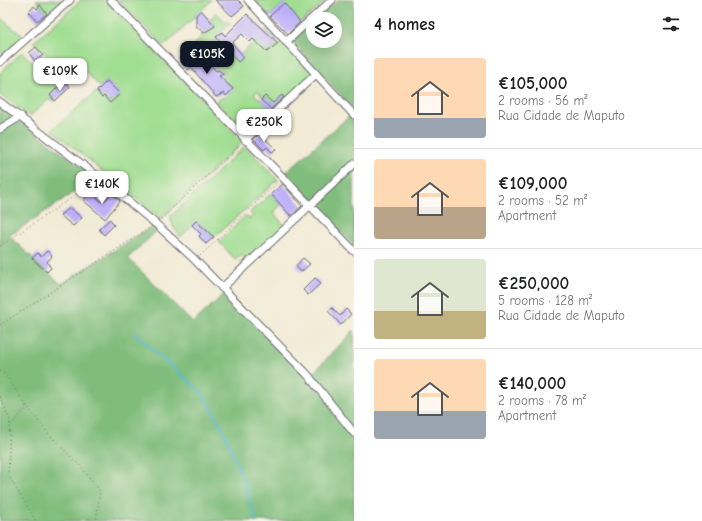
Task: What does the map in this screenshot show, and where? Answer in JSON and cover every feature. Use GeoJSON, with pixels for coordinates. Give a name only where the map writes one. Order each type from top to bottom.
{"type":"FeatureCollection","features":[{"type":"Feature","properties":{"kind":"street"},"geometry":{"type":"LineString","coordinates":[[0,62],[70,0]]}},
{"type":"Feature","properties":{"kind":"street"},"geometry":{"type":"LineString","coordinates":[[111,0],[354,251]]}},
{"type":"Feature","properties":{"kind":"street"},"geometry":{"type":"LineString","coordinates":[[248,0],[354,115]]}},
{"type":"Feature","properties":{"kind":"street"},"geometry":{"type":"LineString","coordinates":[[286,42],[332,0]]}},
{"type":"Feature","properties":{"kind":"street"},"geometry":{"type":"LineString","coordinates":[[245,140],[316,74]]}},
{"type":"Feature","properties":{"kind":"street"},"geometry":{"type":"LineString","coordinates":[[0,102],[21,116],[100,178],[156,224],[196,260],[307,374],[354,434]]}},
{"type":"Feature","properties":{"kind":"street"},"geometry":{"type":"LineString","coordinates":[[0,129],[21,116]]}},
{"type":"Feature","properties":{"kind":"street"},"geometry":{"type":"LineString","coordinates":[[222,288],[310,207],[354,164]]}},
{"type":"Feature","properties":{"kind":"path"},"geometry":{"type":"LineString","coordinates":[[0,325],[156,224],[245,140]]}},
{"type":"Feature","properties":{"kind":"path"},"geometry":{"type":"LineString","coordinates":[[0,246],[100,178]]}},
{"type":"Feature","properties":{"kind":"path"},"geometry":{"type":"LineString","coordinates":[[196,260],[282,178]]}},
{"type":"Feature","properties":{"kind":"path"},"geometry":{"type":"LineString","coordinates":[[0,371],[8,378],[26,405],[47,432],[81,468],[100,491],[96,521]]}},
{"type":"Feature","properties":{"kind":"path"},"geometry":{"type":"LineString","coordinates":[[0,397],[10,420],[8,475],[36,521]]}},
{"type":"Feature","properties":{"kind":"path"},"geometry":{"type":"LineString","coordinates":[[10,426],[26,409],[26,405]]}},
{"type":"Feature","properties":{"kind":"green space"},"geometry":{"type":"Polygon","coordinates":[[[36,0],[62,0],[47,14],[36,0]]]}},
{"type":"Feature","properties":{"kind":"green space"},"geometry":{"type":"Polygon","coordinates":[[[81,0],[105,0],[243,142],[161,219],[52,130],[97,91],[102,98],[104,96],[111,103],[120,94],[107,81],[100,87],[83,69],[50,95],[55,101],[48,100],[30,116],[0,95],[0,73],[22,52],[45,76],[56,65],[34,42],[81,0]]]}},
{"type":"Feature","properties":{"kind":"green space"},"geometry":{"type":"Polygon","coordinates":[[[118,0],[212,0],[164,46],[118,0]]]}},
{"type":"Feature","properties":{"kind":"green space"},"geometry":{"type":"Polygon","coordinates":[[[254,0],[327,0],[313,12],[306,12],[306,18],[300,23],[284,3],[270,16],[254,0]]]}},
{"type":"Feature","properties":{"kind":"green space"},"geometry":{"type":"Polygon","coordinates":[[[339,0],[354,0],[354,110],[291,40],[306,26],[306,48],[342,48],[342,12],[323,12],[339,0]]]}},
{"type":"Feature","properties":{"kind":"green space"},"geometry":{"type":"Polygon","coordinates":[[[216,12],[225,21],[231,24],[216,37],[238,61],[241,54],[270,28],[282,37],[277,41],[270,34],[259,44],[267,52],[285,40],[316,74],[288,100],[282,95],[279,98],[284,103],[279,108],[265,96],[263,98],[258,91],[254,94],[275,112],[265,117],[255,109],[251,113],[261,125],[248,134],[216,101],[226,96],[234,88],[231,85],[228,88],[228,84],[224,81],[222,82],[220,79],[225,73],[223,70],[221,72],[209,63],[207,53],[198,61],[189,52],[204,33],[215,26],[210,20],[216,12]]]}},
{"type":"Feature","properties":{"kind":"green space"},"geometry":{"type":"Polygon","coordinates":[[[0,18],[23,36],[0,58],[0,55],[3,54],[0,51],[0,18]]]}},
{"type":"Feature","properties":{"kind":"green space"},"geometry":{"type":"Polygon","coordinates":[[[0,106],[87,171],[91,177],[89,182],[9,236],[61,284],[156,224],[161,227],[128,258],[193,323],[226,292],[307,374],[314,372],[354,330],[354,521],[0,521],[0,106]]]}},
{"type":"Feature","properties":{"kind":"green space"},"geometry":{"type":"Polygon","coordinates":[[[354,112],[354,246],[285,173],[354,112]]]}},
{"type":"Feature","properties":{"kind":"green space"},"geometry":{"type":"Polygon","coordinates":[[[245,146],[278,180],[214,237],[196,221],[181,237],[174,228],[170,217],[245,146]]]}},
{"type":"Feature","properties":{"kind":"green space"},"geometry":{"type":"Polygon","coordinates":[[[271,194],[281,205],[273,213],[287,228],[244,268],[240,262],[245,258],[242,254],[235,259],[219,242],[246,215],[249,219],[253,216],[250,212],[271,194]]]}},
{"type":"Feature","properties":{"kind":"building"},"geometry":{"type":"Polygon","coordinates":[[[215,0],[238,0],[244,6],[232,16],[215,0]]]}},
{"type":"Feature","properties":{"kind":"building"},"geometry":{"type":"Polygon","coordinates":[[[284,3],[300,22],[288,34],[270,16],[284,3]]]}},
{"type":"Feature","properties":{"kind":"building"},"geometry":{"type":"Polygon","coordinates":[[[40,5],[47,14],[37,21],[29,12],[34,6],[37,9],[40,5]]]}},
{"type":"Feature","properties":{"kind":"building"},"geometry":{"type":"Polygon","coordinates":[[[201,10],[215,26],[204,33],[196,26],[196,15],[201,10]]]}},
{"type":"Feature","properties":{"kind":"building"},"geometry":{"type":"Polygon","coordinates":[[[247,14],[278,43],[267,52],[253,39],[250,42],[242,34],[232,43],[244,57],[238,62],[216,37],[222,32],[225,36],[247,14]]]}},
{"type":"Feature","properties":{"kind":"building"},"geometry":{"type":"Polygon","coordinates":[[[36,47],[43,55],[35,61],[29,53],[36,47]]]}},
{"type":"Feature","properties":{"kind":"building"},"geometry":{"type":"Polygon","coordinates":[[[189,52],[204,67],[209,63],[216,71],[218,70],[224,74],[219,76],[233,89],[226,96],[224,93],[216,97],[191,67],[188,70],[179,60],[189,52]]]}},
{"type":"Feature","properties":{"kind":"building"},"geometry":{"type":"Polygon","coordinates":[[[107,81],[120,94],[110,103],[104,96],[102,98],[97,91],[107,81]]]}},
{"type":"Feature","properties":{"kind":"building"},"geometry":{"type":"Polygon","coordinates":[[[67,83],[70,87],[55,101],[50,95],[60,85],[63,87],[67,83]]]}},
{"type":"Feature","properties":{"kind":"building"},"geometry":{"type":"Polygon","coordinates":[[[282,95],[284,97],[271,109],[261,100],[265,96],[273,103],[282,95]]]}},
{"type":"Feature","properties":{"kind":"building"},"geometry":{"type":"Polygon","coordinates":[[[260,134],[276,149],[272,152],[267,147],[264,150],[253,139],[260,134]]]}},
{"type":"Feature","properties":{"kind":"building"},"geometry":{"type":"Polygon","coordinates":[[[283,184],[302,206],[291,216],[271,194],[283,184]]]}},
{"type":"Feature","properties":{"kind":"building"},"geometry":{"type":"Polygon","coordinates":[[[91,193],[102,202],[112,194],[120,201],[105,219],[83,200],[91,193]]]}},
{"type":"Feature","properties":{"kind":"building"},"geometry":{"type":"Polygon","coordinates":[[[70,208],[82,218],[73,226],[60,215],[70,208]]]}},
{"type":"Feature","properties":{"kind":"building"},"geometry":{"type":"Polygon","coordinates":[[[110,219],[114,225],[104,235],[99,229],[110,219]]]}},
{"type":"Feature","properties":{"kind":"building"},"geometry":{"type":"Polygon","coordinates":[[[196,221],[214,237],[206,244],[199,236],[201,234],[192,225],[196,221]]]}},
{"type":"Feature","properties":{"kind":"building"},"geometry":{"type":"Polygon","coordinates":[[[47,251],[52,256],[47,262],[51,268],[47,272],[32,258],[38,253],[41,257],[47,251]]]}},
{"type":"Feature","properties":{"kind":"building"},"geometry":{"type":"Polygon","coordinates":[[[303,258],[310,264],[301,272],[296,266],[303,258]]]}},
{"type":"Feature","properties":{"kind":"building"},"geometry":{"type":"Polygon","coordinates":[[[315,278],[321,283],[308,295],[303,290],[315,278]]]}},
{"type":"Feature","properties":{"kind":"building"},"geometry":{"type":"Polygon","coordinates":[[[332,308],[340,316],[346,309],[351,314],[341,325],[328,311],[332,308]]]}},
{"type":"Feature","properties":{"kind":"waterway"},"geometry":{"type":"LineString","coordinates":[[134,333],[202,393],[223,429],[244,482],[256,521]]}}]}
